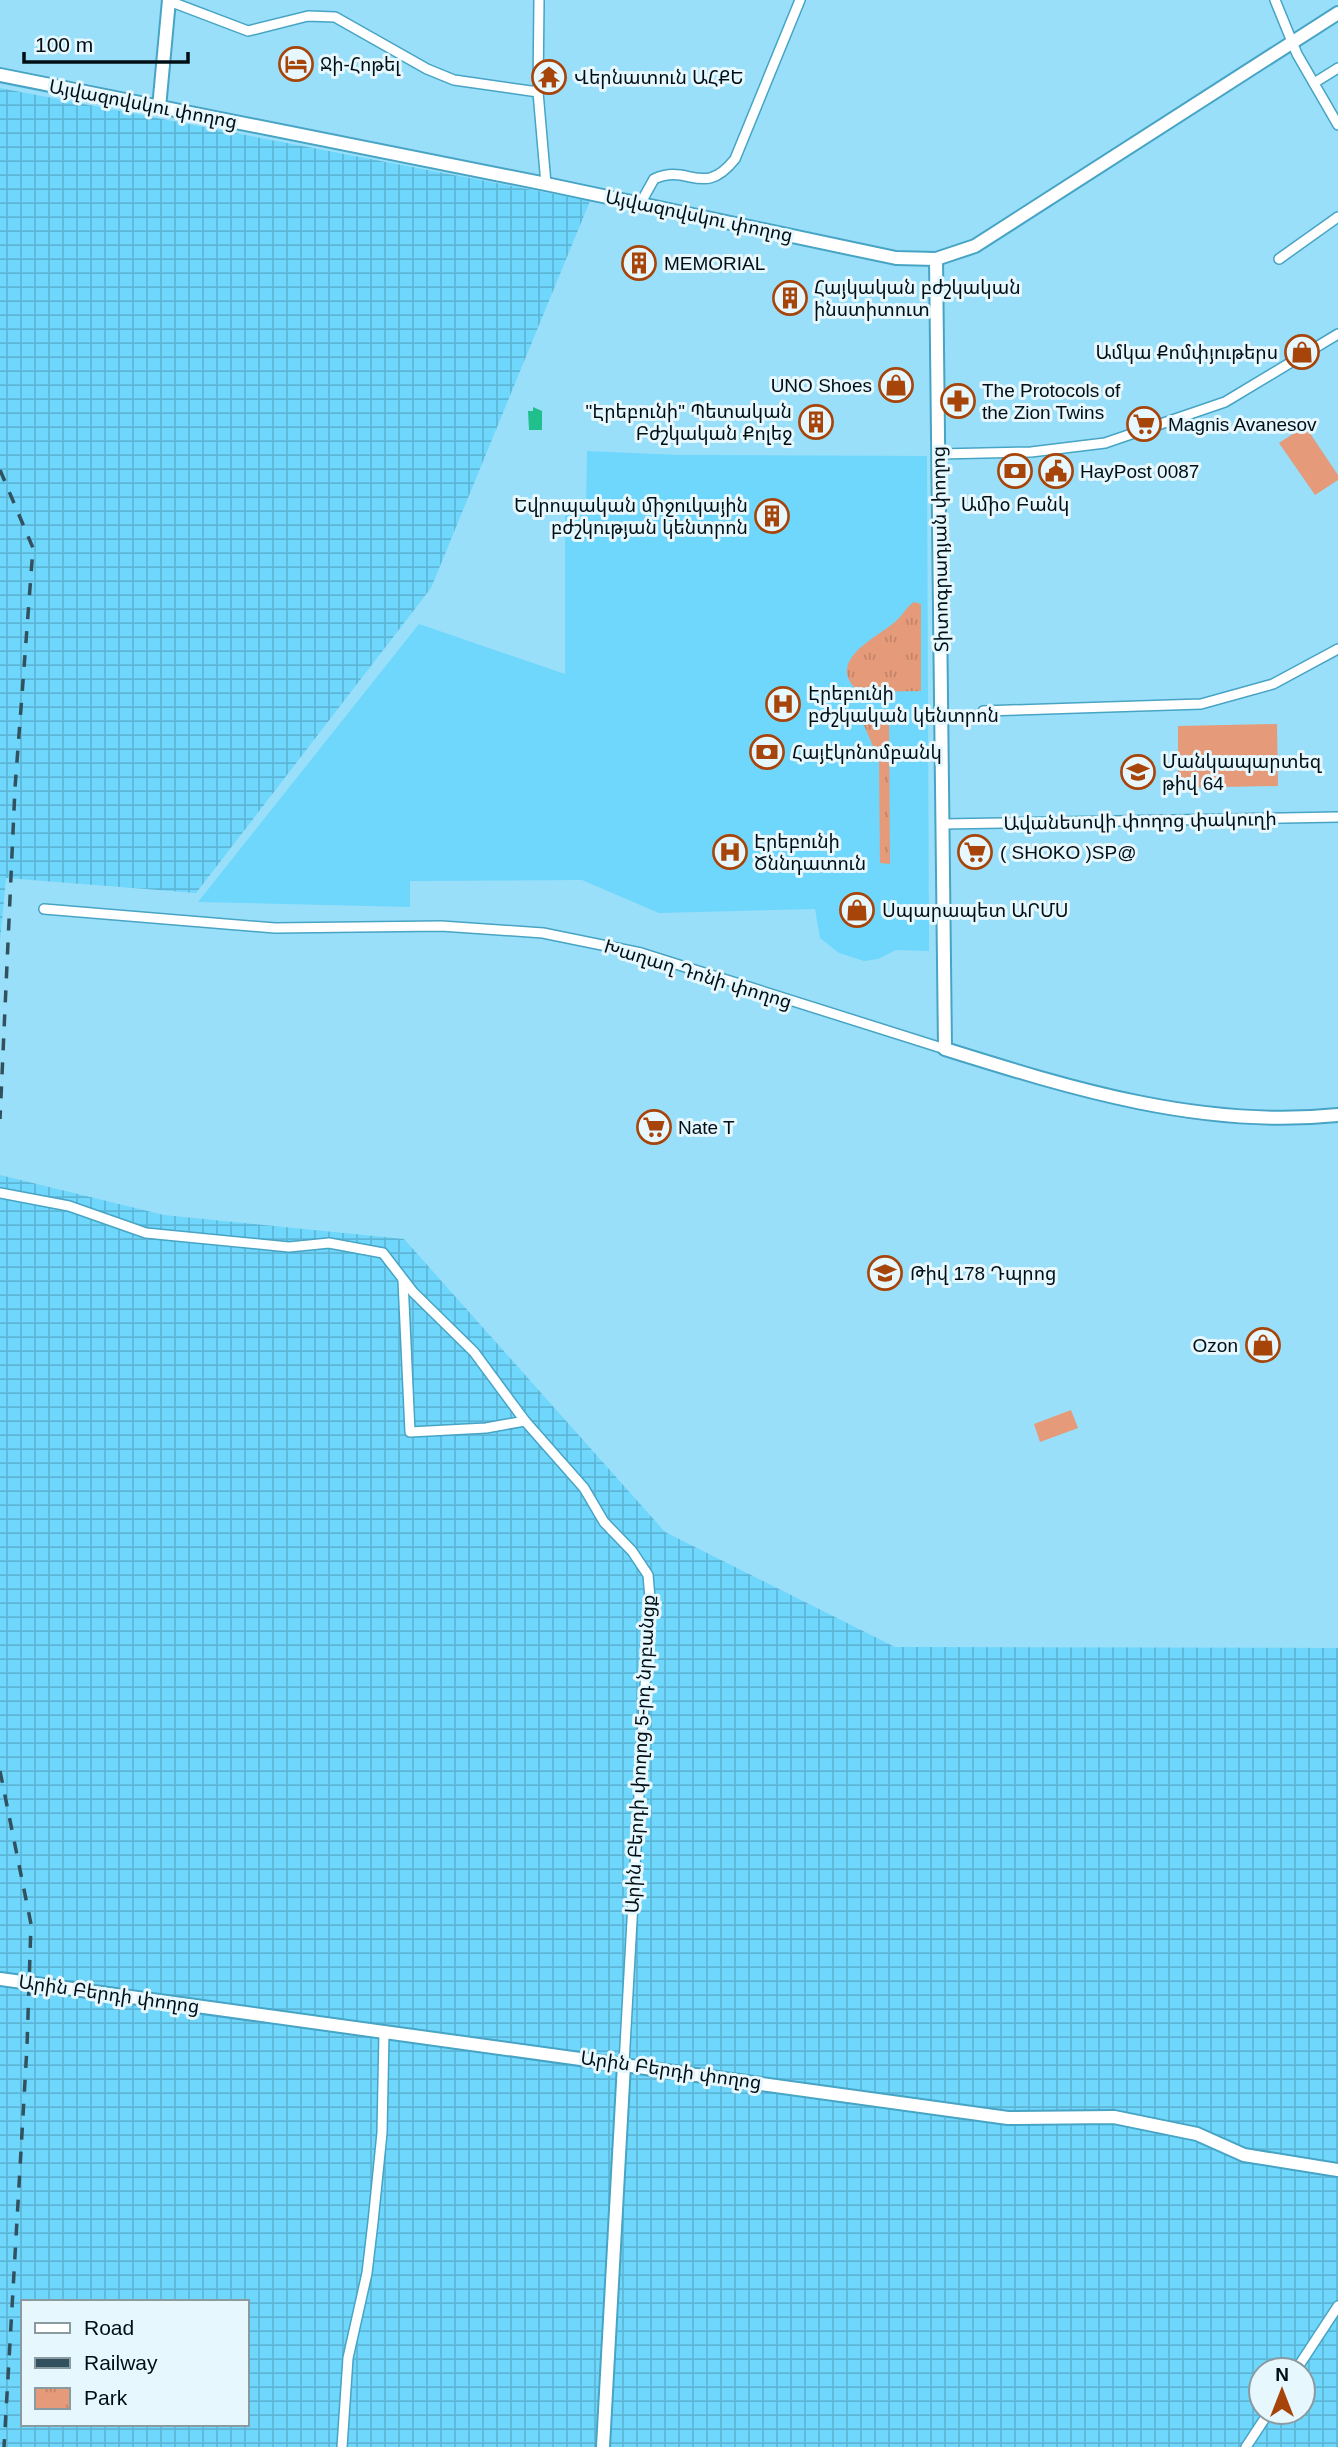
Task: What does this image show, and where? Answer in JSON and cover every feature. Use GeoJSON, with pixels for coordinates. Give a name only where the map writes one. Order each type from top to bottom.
{"type":"FeatureCollection","features":[{"type":"Feature","properties":{"kind":"street"},"geometry":{"type":"LineString","coordinates":[[159,108],[169,0],[248,31],[308,16],[335,17],[427,69],[454,80],[538,92]]}},
{"type":"Feature","properties":{"kind":"street"},"geometry":{"type":"LineString","coordinates":[[539,0],[538,92],[546,184]]}},
{"type":"Feature","properties":{"kind":"street"},"geometry":{"type":"LineString","coordinates":[[640,204],[654,179],[668,175],[709,180],[722,175],[735,159],[800,0]]}},
{"type":"Feature","properties":{"kind":"street"},"geometry":{"type":"LineString","coordinates":[[1275,0],[1292,42],[1338,125]]}},
{"type":"Feature","properties":{"kind":"street","name":"Այվազովսկու փողոց"},"geometry":{"type":"LineString","coordinates":[[0,75],[546,184],[896,258],[936,259],[975,246],[1338,13]]}},
{"type":"Feature","properties":{"kind":"street"},"geometry":{"type":"LineString","coordinates":[[1314,83],[1338,68]]}},
{"type":"Feature","properties":{"kind":"street"},"geometry":{"type":"LineString","coordinates":[[1279,259],[1338,217]]}},
{"type":"Feature","properties":{"kind":"street","name":"Տիտոգրադյան փողոց"},"geometry":{"type":"LineString","coordinates":[[936,259],[945,1049]]}},
{"type":"Feature","properties":{"kind":"street"},"geometry":{"type":"LineString","coordinates":[[939,454],[1031,452],[1105,443],[1225,402],[1338,334]]}},
{"type":"Feature","properties":{"kind":"street"},"geometry":{"type":"LineString","coordinates":[[983,711],[1201,704],[1273,684],[1338,649]]}},
{"type":"Feature","properties":{"kind":"street","name":"Ավանեսովի փողոց փակուղի"},"geometry":{"type":"LineString","coordinates":[[943,824],[1338,817]]}},
{"type":"Feature","properties":{"kind":"street","name":"Խաղաղ Դոնի փողոց"},"geometry":{"type":"LineString","coordinates":[[44,909],[275,928],[441,926],[543,933],[641,953],[1075,1090],[1172,1110],[1256,1119],[1338,1115]]}},
{"type":"Feature","properties":{"kind":"street","name":"Արին Բերդի փողոց 5-րդ նրբանցք"},"geometry":{"type":"LineString","coordinates":[[0,1192],[69,1206],[146,1233],[289,1247],[329,1243],[383,1253],[403,1278],[474,1352],[524,1421],[584,1488],[604,1522],[632,1552],[648,1575],[604,2447]]}},
{"type":"Feature","properties":{"kind":"street"},"geometry":{"type":"LineString","coordinates":[[403,1278],[410,1432],[486,1428],[524,1421]]}},
{"type":"Feature","properties":{"kind":"street","name":"Արին Բերդի փողոց"},"geometry":{"type":"LineString","coordinates":[[0,1979],[1008,2118],[1114,2117],[1197,2134],[1244,2155],[1338,2170]]}},
{"type":"Feature","properties":{"kind":"street"},"geometry":{"type":"LineString","coordinates":[[342,2447],[348,2358],[367,2273],[382,2133],[384,2033]]}},
{"type":"Feature","properties":{"kind":"street"},"geometry":{"type":"LineString","coordinates":[[1305,2356],[1338,2306]]}},
{"type":"Feature","properties":{"kind":"street"},"geometry":{"type":"LineString","coordinates":[[1246,2447],[1260,2426]]}},
{"type":"Feature","properties":{"kind":"shaded area"},"geometry":{"type":"Polygon","coordinates":[[[0,88],[590,201],[431,588],[196,893],[6,878],[0,942],[0,88]]]}},
{"type":"Feature","properties":{"kind":"shaded area"},"geometry":{"type":"Polygon","coordinates":[[[533,407],[542,411],[542,430],[529,430],[528,411],[533,411],[533,407]]]}},
{"type":"Feature","properties":{"kind":"shaded area"},"geometry":{"type":"Polygon","coordinates":[[[587,451],[679,455],[927,456],[929,951],[896,950],[878,959],[864,961],[839,953],[820,938],[815,909],[659,913],[582,880],[410,881],[410,907],[198,902],[419,624],[565,674],[565,511],[586,509],[587,451]]]}},
{"type":"Feature","properties":{"kind":"shaded area"},"geometry":{"type":"Polygon","coordinates":[[[0,1175],[164,1215],[404,1239],[665,1532],[895,1647],[1338,1648],[1338,2447],[0,2447],[0,1175]]]}},
{"type":"Feature","properties":{"kind":"green space"},"geometry":{"type":"Polygon","coordinates":[[[1305,426],[1338,475],[1338,480],[1315,495],[1279,443],[1305,426]]]}},
{"type":"Feature","properties":{"kind":"green space"},"geometry":{"type":"Polygon","coordinates":[[[914,602],[921,604],[921,691],[859,692],[850,681],[847,670],[850,661],[856,652],[895,622],[914,602]]]}},
{"type":"Feature","properties":{"kind":"green space"},"geometry":{"type":"Polygon","coordinates":[[[889,715],[890,864],[880,863],[879,760],[860,716],[889,715]]]}},
{"type":"Feature","properties":{"kind":"green space"},"geometry":{"type":"Polygon","coordinates":[[[1277,724],[1278,786],[1178,788],[1178,726],[1277,724]]]}},
{"type":"Feature","properties":{"kind":"green space"},"geometry":{"type":"Polygon","coordinates":[[[1071,1410],[1078,1428],[1040,1442],[1034,1424],[1071,1410]]]}},
{"type":"Feature","properties":{"kind":"railway"},"geometry":{"type":"LineString","coordinates":[[0,470],[33,548],[15,788],[0,1119]]}},
{"type":"Feature","properties":{"kind":"railway"},"geometry":{"type":"LineString","coordinates":[[0,1771],[31,1924],[27,2046],[4,2447]]}},
{"type":"Feature","properties":{"kind":"place","name":"Ջի-Հոթել"},"geometry":{"type":"Point","coordinates":[296,64]}},
{"type":"Feature","properties":{"kind":"place","name":"Վերնատուն ԱՀՔԵ"},"geometry":{"type":"Point","coordinates":[549,77]}},
{"type":"Feature","properties":{"kind":"place","name":"MEMORIAL"},"geometry":{"type":"Point","coordinates":[639,263]}},
{"type":"Feature","properties":{"kind":"place","name":"Հայկական բժշկական ինստիտուտ"},"geometry":{"type":"Point","coordinates":[790,298]}},
{"type":"Feature","properties":{"kind":"place","name":"Ամկա Քոմփյութերս"},"geometry":{"type":"Point","coordinates":[1302,352]}},
{"type":"Feature","properties":{"kind":"place","name":"UNO Shoes"},"geometry":{"type":"Point","coordinates":[896,385]}},
{"type":"Feature","properties":{"kind":"place","name":"The Protocols of the Zion Twins"},"geometry":{"type":"Point","coordinates":[958,401]}},
{"type":"Feature","properties":{"kind":"place","name":"\"Էրեբունի\" Պետական Բժշկական Քոլեջ"},"geometry":{"type":"Point","coordinates":[816,422]}},
{"type":"Feature","properties":{"kind":"place","name":"Magnis Avanesov"},"geometry":{"type":"Point","coordinates":[1144,424]}},
{"type":"Feature","properties":{"kind":"place","name":"Ամիօ Բանկ"},"geometry":{"type":"Point","coordinates":[1015,471]}},
{"type":"Feature","properties":{"kind":"place","name":"HayPost 0087"},"geometry":{"type":"Point","coordinates":[1056,471]}},
{"type":"Feature","properties":{"kind":"place","name":"Եվրոպական միջուկային բժշկության կենտրոն"},"geometry":{"type":"Point","coordinates":[772,516]}},
{"type":"Feature","properties":{"kind":"place","name":"Էրեբունի բժշկական կենտրոն"},"geometry":{"type":"Point","coordinates":[783,704]}},
{"type":"Feature","properties":{"kind":"place","name":"Հայէկոնոմբանկ"},"geometry":{"type":"Point","coordinates":[767,752]}},
{"type":"Feature","properties":{"kind":"place","name":"Մանկապարտեզ թիվ 64"},"geometry":{"type":"Point","coordinates":[1138,772]}},
{"type":"Feature","properties":{"kind":"place","name":"Էրեբունի Ծննդատուն"},"geometry":{"type":"Point","coordinates":[730,852]}},
{"type":"Feature","properties":{"kind":"place","name":"( SHOKO )SP@"},"geometry":{"type":"Point","coordinates":[975,852]}},
{"type":"Feature","properties":{"kind":"place","name":"Սպարապետ ԱՐՄՍ"},"geometry":{"type":"Point","coordinates":[857,910]}},
{"type":"Feature","properties":{"kind":"place","name":"Nate T"},"geometry":{"type":"Point","coordinates":[654,1127]}},
{"type":"Feature","properties":{"kind":"place","name":"Թիվ 178 Դպրոց"},"geometry":{"type":"Point","coordinates":[885,1273]}},
{"type":"Feature","properties":{"kind":"place","name":"Ozon"},"geometry":{"type":"Point","coordinates":[1263,1345]}}]}
